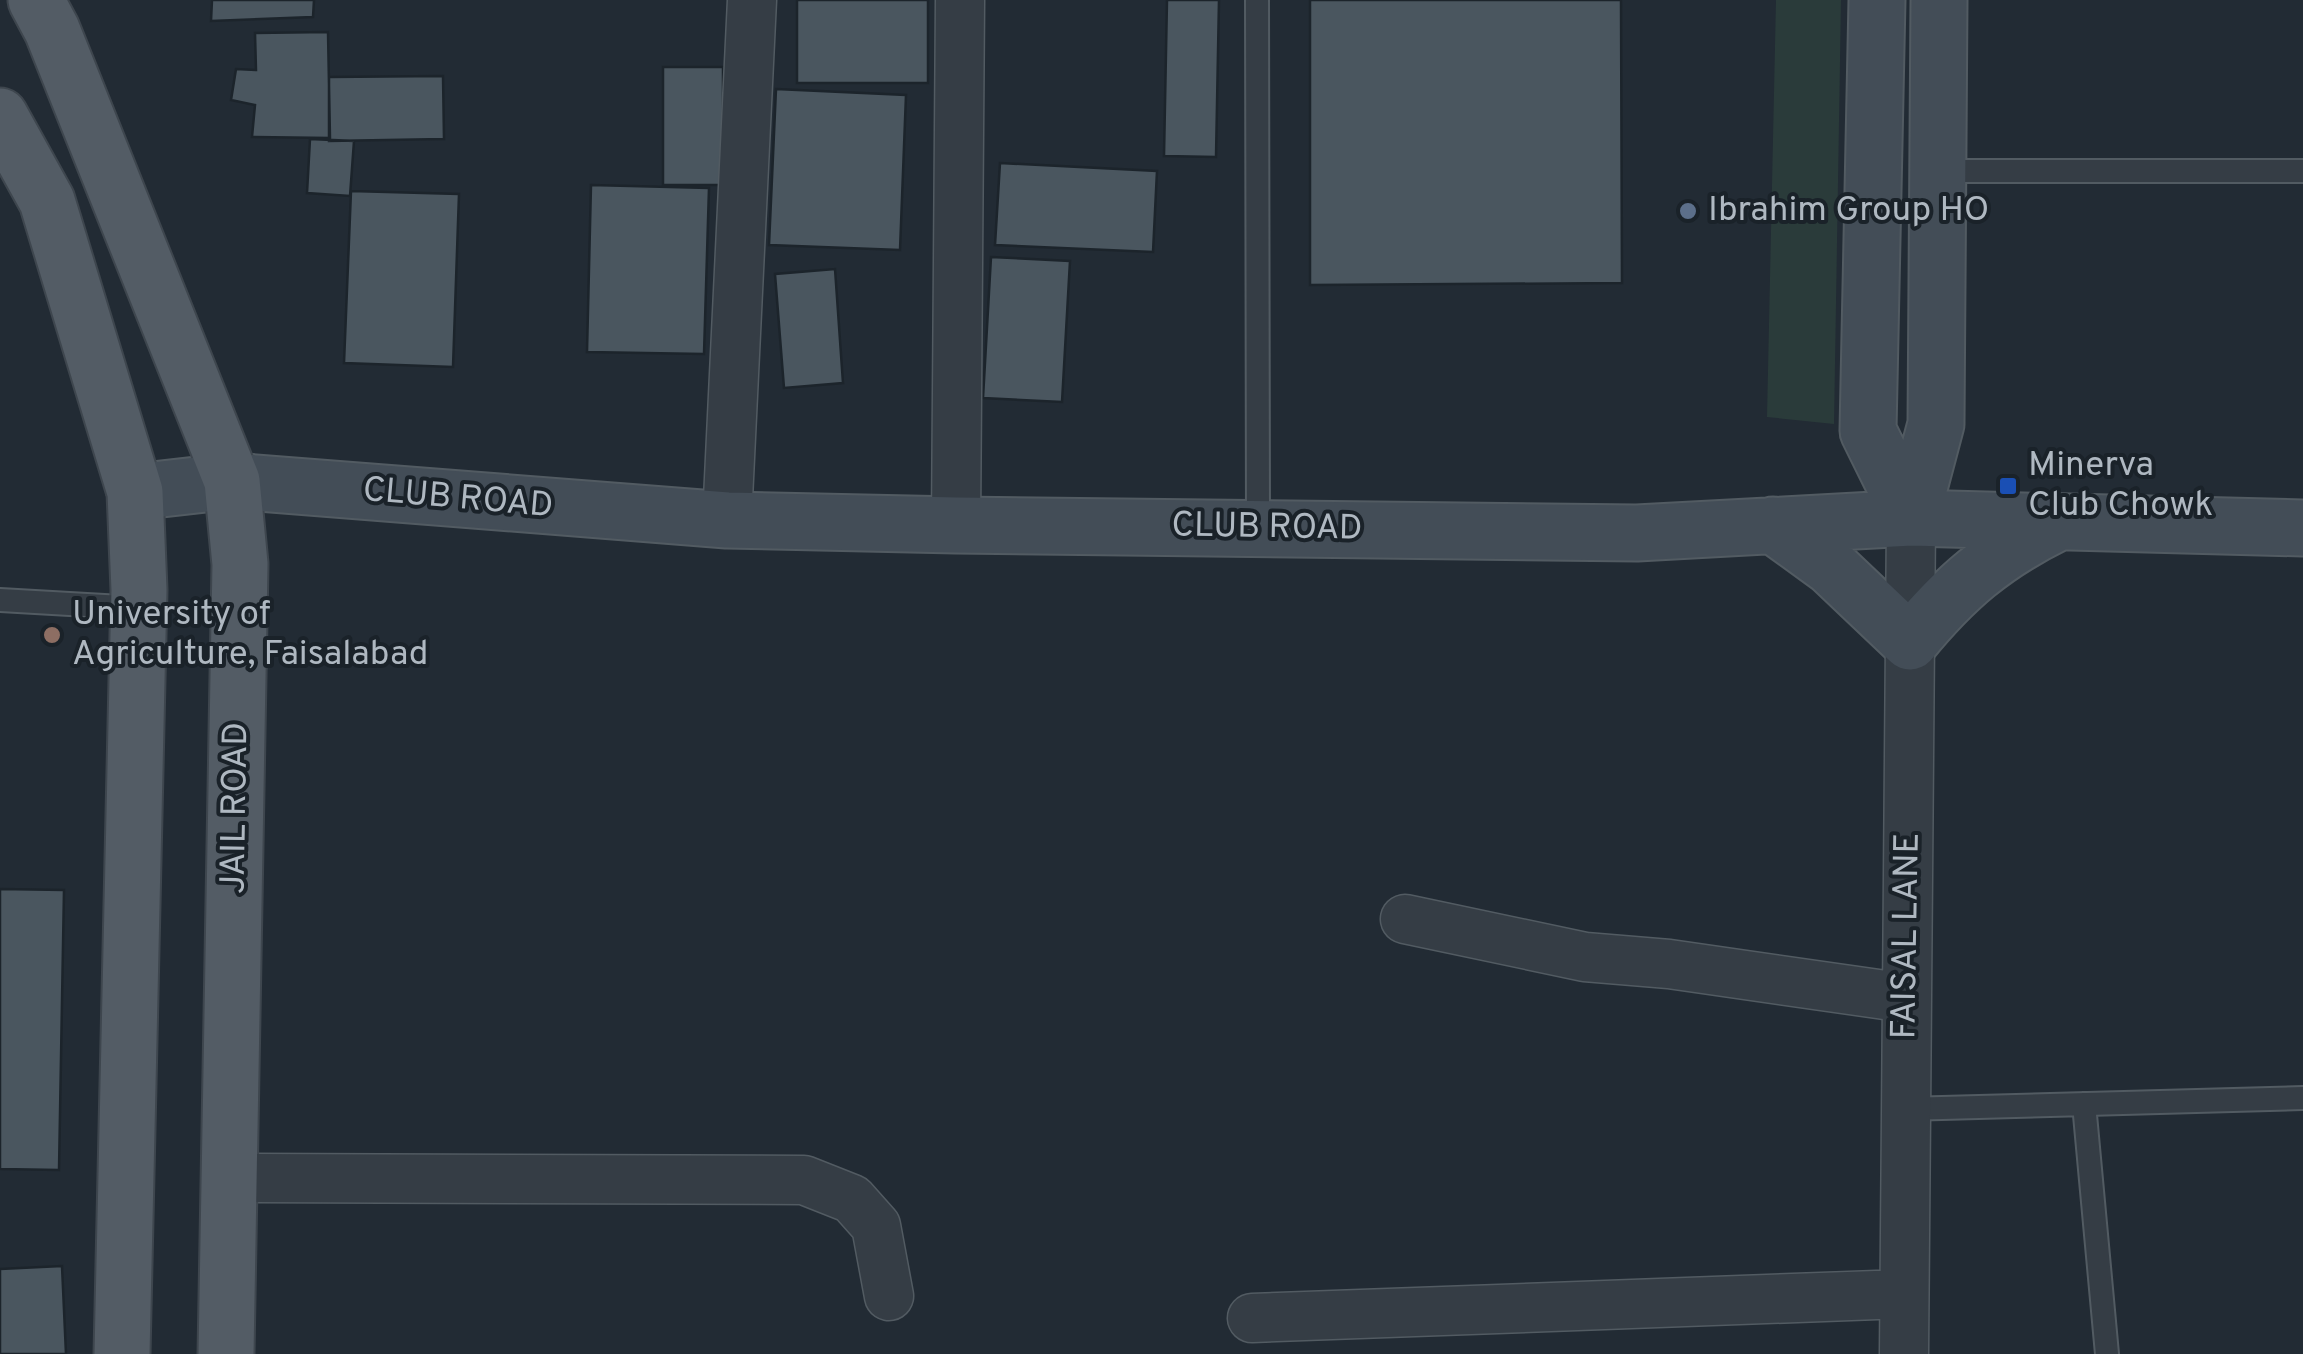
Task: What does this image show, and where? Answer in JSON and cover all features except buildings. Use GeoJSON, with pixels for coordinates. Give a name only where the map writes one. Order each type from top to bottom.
{"type":"FeatureCollection","features":[{"type":"Feature","properties":{"kind":"main road","name":"JAIL ROAD"},"geometry":{"type":"LineString","coordinates":[[36,0],[52,30],[232,482],[240,564],[226,1354]]}},
{"type":"Feature","properties":{"kind":"main road","name":"FAISAL LANE"},"geometry":{"type":"LineString","coordinates":[[1877,0],[1868,431],[1911,518]]}},
{"type":"Feature","properties":{"kind":"main road","name":"FAISAL LANE"},"geometry":{"type":"LineString","coordinates":[[1911,518],[1936,424],[1938,0]]}},
{"type":"Feature","properties":{"kind":"main road"},"geometry":{"type":"LineString","coordinates":[[0,116],[47,201],[136,492],[139,608],[122,1354]]}},
{"type":"Feature","properties":{"kind":"main road","name":"CLUB ROAD"},"geometry":{"type":"LineString","coordinates":[[136,492],[232,482],[727,520],[956,525],[1637,533],[1911,518],[2303,528]]}},
{"type":"Feature","properties":{"kind":"main road"},"geometry":{"type":"LineString","coordinates":[[1773,525],[1832,567],[1910,642],[1941,604],[1976,571],[2016,544],[2060,522]]}},
{"type":"Feature","properties":{"kind":"street"},"geometry":{"type":"LineString","coordinates":[[727,520],[752,0]]}},
{"type":"Feature","properties":{"kind":"street"},"geometry":{"type":"LineString","coordinates":[[956,525],[960,0]]}},
{"type":"Feature","properties":{"kind":"street","name":"FAISAL LANE"},"geometry":{"type":"LineString","coordinates":[[1904,1354],[1911,518]]}},
{"type":"Feature","properties":{"kind":"street"},"geometry":{"type":"LineString","coordinates":[[1406,918],[1585,957],[1669,964],[1906,998]]}},
{"type":"Feature","properties":{"kind":"street"},"geometry":{"type":"LineString","coordinates":[[230,1178],[804,1180],[852,1198],[876,1226],[888,1296]]}},
{"type":"Feature","properties":{"kind":"street"},"geometry":{"type":"LineString","coordinates":[[1252,1318],[1904,1294]]}},
{"type":"Feature","properties":{"kind":"lane"},"geometry":{"type":"LineString","coordinates":[[1257,0],[1258,528]]}},
{"type":"Feature","properties":{"kind":"lane"},"geometry":{"type":"LineString","coordinates":[[1938,171],[2303,171]]}},
{"type":"Feature","properties":{"kind":"lane"},"geometry":{"type":"LineString","coordinates":[[0,600],[139,608]]}},
{"type":"Feature","properties":{"kind":"lane"},"geometry":{"type":"LineString","coordinates":[[1906,1109],[2303,1098]]}},
{"type":"Feature","properties":{"kind":"lane"},"geometry":{"type":"LineString","coordinates":[[2084,1104],[2107,1354]]}},
{"type":"Feature","properties":{"kind":"shaded area"},"geometry":{"type":"Polygon","coordinates":[[[1776,0],[1841,0],[1834,424],[1767,417],[1776,0]]]}},
{"type":"Feature","properties":{"kind":"place","name":"Ibrahim Group HO"},"geometry":{"type":"Point","coordinates":[1688,211]}},
{"type":"Feature","properties":{"kind":"place","name":"Minerva Club Chowk"},"geometry":{"type":"Point","coordinates":[2008,486]}},
{"type":"Feature","properties":{"kind":"place","name":"University of Agriculture, Faisalabad"},"geometry":{"type":"Point","coordinates":[52,635]}}]}
